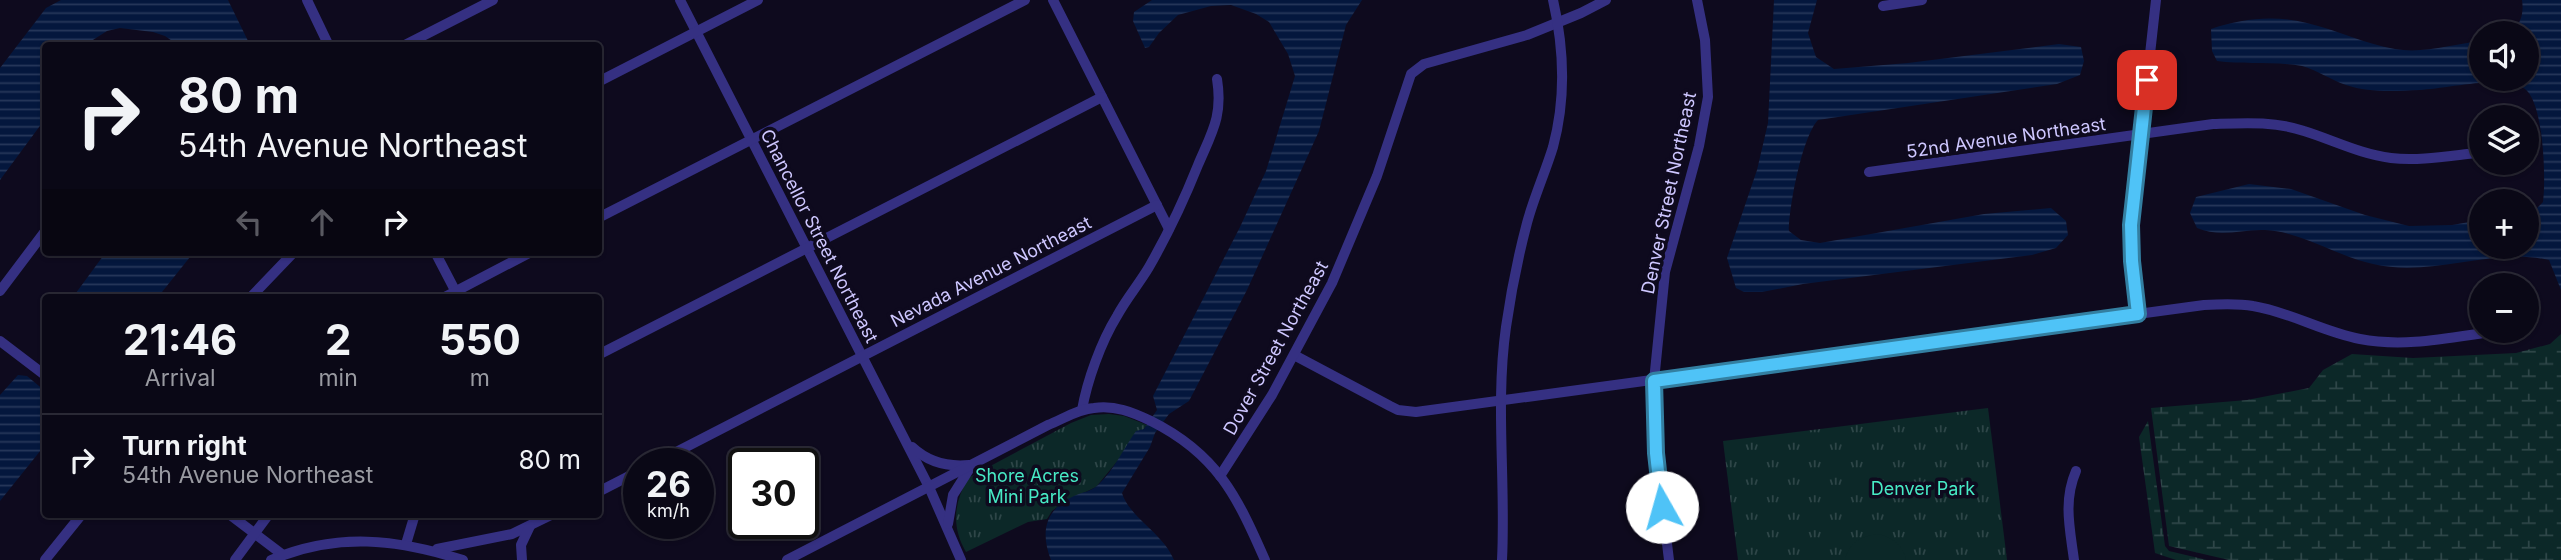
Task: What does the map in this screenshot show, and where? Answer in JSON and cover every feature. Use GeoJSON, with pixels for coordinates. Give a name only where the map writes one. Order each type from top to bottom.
{"type":"FeatureCollection","features":[{"type":"Feature","properties":{"kind":"street"},"geometry":{"type":"LineString","coordinates":[[307,0],[327,42]]}},
{"type":"Feature","properties":{"kind":"street"},"geometry":{"type":"LineString","coordinates":[[411,42],[493,0]]}},
{"type":"Feature","properties":{"kind":"street","name":"Chancellor Street Northeast"},"geometry":{"type":"LineString","coordinates":[[680,0],[929,487],[961,560]]}},
{"type":"Feature","properties":{"kind":"street"},"geometry":{"type":"LineString","coordinates":[[602,80],[758,0]]}},
{"type":"Feature","properties":{"kind":"street"},"geometry":{"type":"LineString","coordinates":[[602,216],[1024,0]]}},
{"type":"Feature","properties":{"kind":"street"},"geometry":{"type":"LineString","coordinates":[[1053,0],[1169,229]]}},
{"type":"Feature","properties":{"kind":"street"},"geometry":{"type":"LineString","coordinates":[[1502,560],[1501,401],[1505,330],[1527,222],[1553,146],[1558,122],[1562,80],[1558,23],[1553,0]]}},
{"type":"Feature","properties":{"kind":"street","name":"Dover Street Northeast"},"geometry":{"type":"LineString","coordinates":[[1220,476],[1294,355],[1332,283],[1390,141],[1411,74],[1424,64],[1491,47],[1558,23],[1606,0]]}},
{"type":"Feature","properties":{"kind":"street","name":"Denver Street Northeast"},"geometry":{"type":"LineString","coordinates":[[1669,560],[1656,453],[1654,381],[1665,272],[1699,146],[1707,97],[1705,40],[1697,0]]}},
{"type":"Feature","properties":{"kind":"street"},"geometry":{"type":"LineString","coordinates":[[1883,5],[1923,0]]}},
{"type":"Feature","properties":{"kind":"street"},"geometry":{"type":"LineString","coordinates":[[2138,314],[2131,225],[2156,0]]}},
{"type":"Feature","properties":{"kind":"street"},"geometry":{"type":"LineString","coordinates":[[1082,410],[1086,386],[1110,328],[1169,229],[1218,117],[1220,100],[1217,79]]}},
{"type":"Feature","properties":{"kind":"street"},"geometry":{"type":"LineString","coordinates":[[602,353],[1102,97]]}},
{"type":"Feature","properties":{"kind":"street","name":"52nd Avenue Northeast"},"geometry":{"type":"LineString","coordinates":[[1869,172],[2213,124],[2263,123],[2304,130],[2341,145],[2391,158],[2436,158],[2469,154]]}},
{"type":"Feature","properties":{"kind":"street","name":"Nevada Avenue Northeast"},"geometry":{"type":"LineString","coordinates":[[684,448],[1157,205]]}},
{"type":"Feature","properties":{"kind":"street"},"geometry":{"type":"LineString","coordinates":[[0,291],[42,235]]}},
{"type":"Feature","properties":{"kind":"street"},"geometry":{"type":"LineString","coordinates":[[254,294],[290,256]]}},
{"type":"Feature","properties":{"kind":"street"},"geometry":{"type":"LineString","coordinates":[[437,256],[457,294],[524,256]]}},
{"type":"Feature","properties":{"kind":"street"},"geometry":{"type":"LineString","coordinates":[[1294,355],[1398,410],[1429,411],[2204,305],[2251,305],[2336,333],[2385,343],[2469,335]]}},
{"type":"Feature","properties":{"kind":"street"},"geometry":{"type":"LineString","coordinates":[[0,341],[42,373]]}},
{"type":"Feature","properties":{"kind":"street"},"geometry":{"type":"LineString","coordinates":[[787,560],[1082,410],[1097,407],[1122,408],[1167,430],[1198,453],[1220,476],[1246,514],[1265,560]]}},
{"type":"Feature","properties":{"kind":"street"},"geometry":{"type":"LineString","coordinates":[[906,442],[933,461],[951,466],[973,465]]}},
{"type":"Feature","properties":{"kind":"street"},"geometry":{"type":"LineString","coordinates":[[948,528],[953,495],[973,465]]}},
{"type":"Feature","properties":{"kind":"street"},"geometry":{"type":"LineString","coordinates":[[2074,560],[2067,508],[2068,489],[2076,471]]}},
{"type":"Feature","properties":{"kind":"street"},"geometry":{"type":"LineString","coordinates":[[602,490],[623,479]]}},
{"type":"Feature","properties":{"kind":"street"},"geometry":{"type":"LineString","coordinates":[[45,560],[79,518]]}},
{"type":"Feature","properties":{"kind":"street"},"geometry":{"type":"LineString","coordinates":[[234,518],[283,555]]}},
{"type":"Feature","properties":{"kind":"street"},"geometry":{"type":"LineString","coordinates":[[235,560],[266,518]]}},
{"type":"Feature","properties":{"kind":"street"},"geometry":{"type":"LineString","coordinates":[[406,544],[414,518]]}},
{"type":"Feature","properties":{"kind":"street"},"geometry":{"type":"LineString","coordinates":[[431,550],[495,538],[545,518]]}},
{"type":"Feature","properties":{"kind":"street"},"geometry":{"type":"LineString","coordinates":[[522,560],[521,545],[530,525]]}},
{"type":"Feature","properties":{"kind":"street"},"geometry":{"type":"LineString","coordinates":[[271,560],[341,542],[365,541],[406,544],[463,560]]}},
{"type":"Feature","properties":{"kind":"green space"},"geometry":{"type":"Polygon","coordinates":[[[2561,334],[2561,560],[2229,560],[2169,546],[2151,408],[2247,400],[2309,388],[2323,370],[2352,354],[2413,358],[2516,353],[2550,344],[2561,334]]]}},
{"type":"Feature","properties":{"kind":"green space","name":"Denver Park"},"geometry":{"type":"Polygon","coordinates":[[[1988,408],[2007,560],[1738,560],[1723,441],[1988,408]]]}},
{"type":"Feature","properties":{"kind":"green space","name":"Shore Acres Mini Park"},"geometry":{"type":"Polygon","coordinates":[[[1091,415],[1124,416],[1147,425],[1096,487],[1064,502],[1052,511],[1047,519],[1028,522],[966,552],[958,533],[956,515],[968,478],[1071,423],[1091,415]]]}},
{"type":"Feature","properties":{"kind":"green space"},"geometry":{"type":"Polygon","coordinates":[[[2148,421],[2165,546],[2169,551],[2207,560],[2176,560],[2155,553],[2139,437],[2148,421]]]}},
{"type":"Feature","properties":{"kind":"green space"},"geometry":{"type":"Polygon","coordinates":[[[1879,534],[1897,543],[1906,560],[1845,560],[1853,544],[1867,536],[1879,534]]]}},
{"type":"Feature","properties":{"kind":"water"},"geometry":{"type":"Polygon","coordinates":[[[61,0],[228,0],[249,42],[174,42],[153,32],[120,28],[107,31],[90,42],[42,42],[42,123],[0,180],[0,68],[46,8],[61,0]]]}},
{"type":"Feature","properties":{"kind":"water"},"geometry":{"type":"Polygon","coordinates":[[[1152,0],[1362,0],[1346,25],[1319,131],[1247,290],[1189,401],[1169,414],[1155,433],[1150,447],[1122,493],[1132,510],[1169,550],[1174,560],[1051,560],[1046,531],[1051,515],[1064,501],[1098,485],[1114,466],[1136,431],[1144,429],[1157,410],[1153,396],[1266,171],[1295,76],[1288,54],[1269,22],[1231,5],[1211,6],[1178,15],[1149,47],[1145,48],[1133,21],[1134,12],[1152,0]]]}},
{"type":"Feature","properties":{"kind":"water"},"geometry":{"type":"Polygon","coordinates":[[[1774,0],[1817,0],[1808,33],[1816,57],[1834,69],[1908,63],[2059,44],[2081,47],[2084,61],[2080,75],[2057,84],[1818,120],[1802,156],[1791,206],[1789,231],[1801,240],[1820,243],[1984,214],[2051,208],[2066,221],[2068,235],[2056,248],[2032,255],[1803,284],[1762,292],[1744,292],[1736,288],[1727,258],[1757,170],[1768,123],[1774,0]]]}},
{"type":"Feature","properties":{"kind":"water"},"geometry":{"type":"Polygon","coordinates":[[[2522,0],[2561,0],[2561,290],[2549,260],[2539,259],[2539,206],[2543,202],[2544,177],[2542,142],[2539,105],[2534,105],[2526,91],[2539,91],[2539,21],[2520,21],[2523,10],[2522,0]]]}},
{"type":"Feature","properties":{"kind":"water"},"geometry":{"type":"Polygon","coordinates":[[[2283,19],[2307,23],[2395,49],[2427,49],[2469,43],[2469,85],[2383,91],[2355,88],[2302,66],[2217,61],[2212,51],[2211,29],[2247,20],[2283,19]]]}},
{"type":"Feature","properties":{"kind":"water"},"geometry":{"type":"Polygon","coordinates":[[[2249,184],[2291,189],[2365,215],[2409,226],[2469,222],[2469,259],[2483,259],[2417,267],[2373,264],[2279,232],[2206,231],[2197,228],[2190,213],[2196,197],[2249,184]]]}},
{"type":"Feature","properties":{"kind":"water"},"geometry":{"type":"Polygon","coordinates":[[[103,256],[191,256],[160,294],[75,294],[103,256]]]}},
{"type":"Feature","properties":{"kind":"water"},"geometry":{"type":"Polygon","coordinates":[[[18,375],[27,376],[42,388],[42,449],[0,501],[0,395],[18,375]]]}},
{"type":"Feature","properties":{"kind":"route"},"geometry":{"type":"LineString","coordinates":[[1662,507],[1656,453],[1654,381],[2138,314],[2131,225],[2147,80]]}}]}
